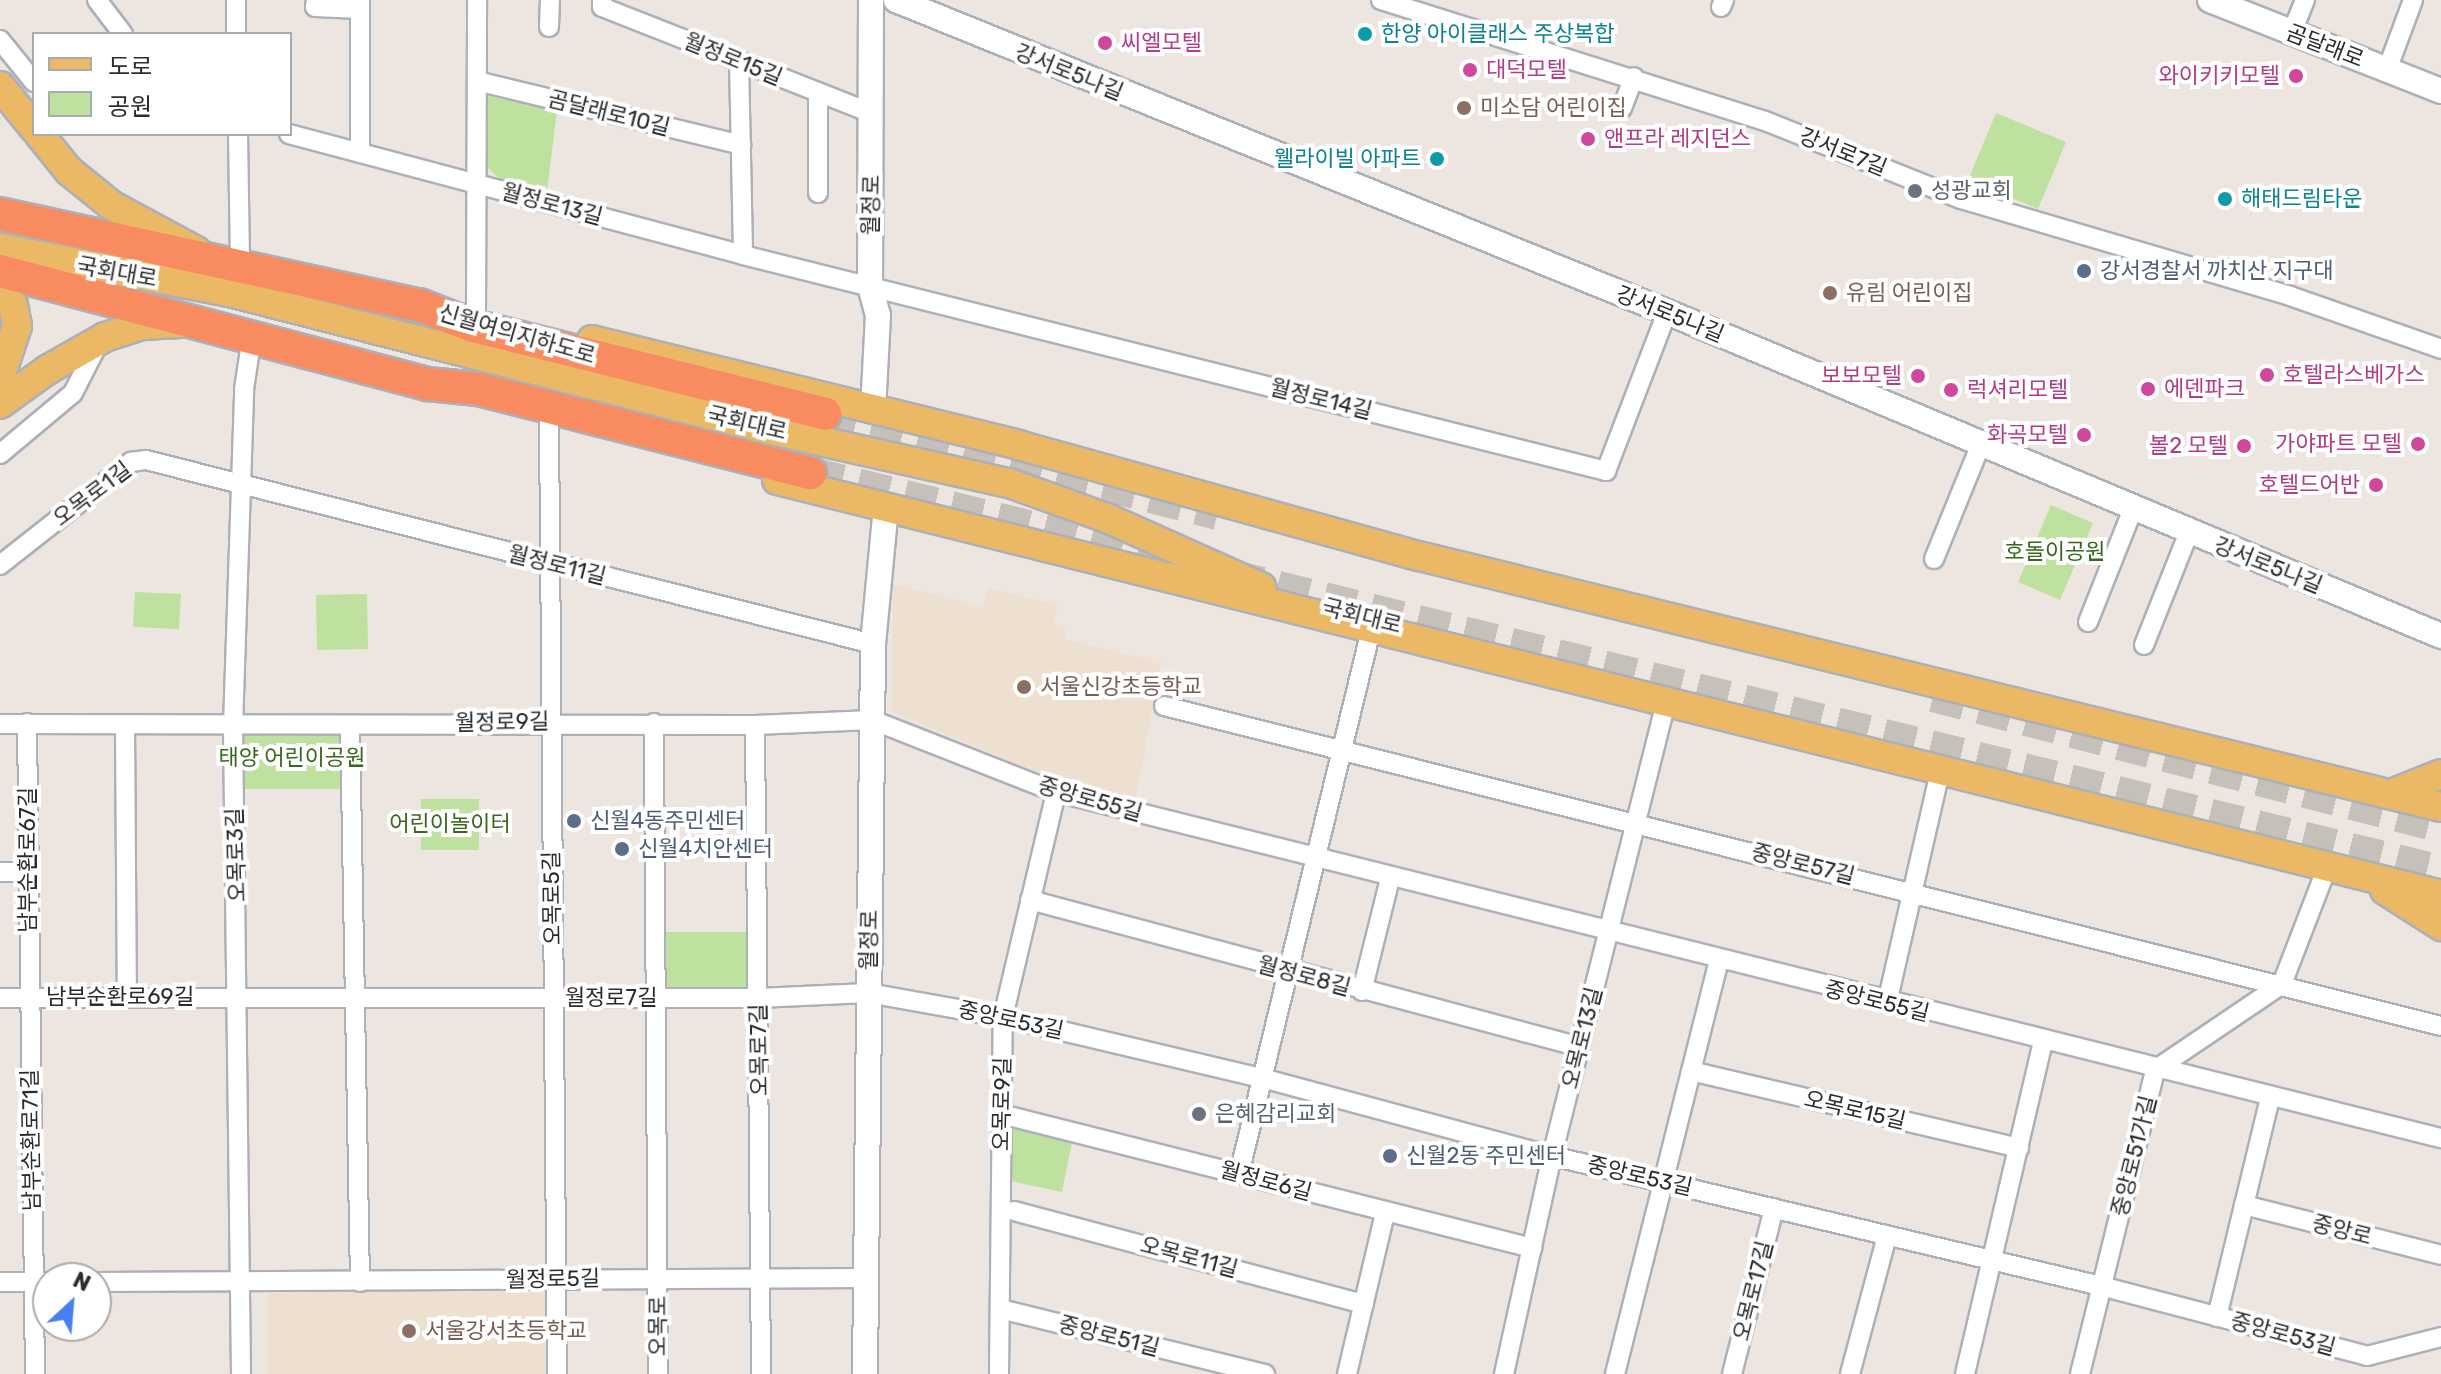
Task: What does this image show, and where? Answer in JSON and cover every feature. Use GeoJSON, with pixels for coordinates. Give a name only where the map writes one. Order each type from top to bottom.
{"type":"FeatureCollection","features":[{"type":"Feature","properties":{"kind":"highway","name":"신월여의지하도로"},"geometry":{"type":"LineString","coordinates":[[0,214],[419,305],[473,326],[825,414]]}},
{"type":"Feature","properties":{"kind":"highway"},"geometry":{"type":"LineString","coordinates":[[0,271],[428,384],[478,389],[811,473]]}},
{"type":"Feature","properties":{"kind":"main road"},"geometry":{"type":"LineString","coordinates":[[0,86],[32,124]]}},
{"type":"Feature","properties":{"kind":"main road"},"geometry":{"type":"LineString","coordinates":[[41,136],[69,171],[111,205],[208,257]]}},
{"type":"Feature","properties":{"kind":"main road","name":"국회대로"},"geometry":{"type":"LineString","coordinates":[[0,236],[233,282],[782,423],[920,449],[1080,466]]}},
{"type":"Feature","properties":{"kind":"main road","name":"국회대로"},"geometry":{"type":"LineString","coordinates":[[0,248],[229,292],[762,428],[1012,484],[1109,519],[1282,596],[1477,650]]}},
{"type":"Feature","properties":{"kind":"main road"},"geometry":{"type":"LineString","coordinates":[[0,289],[13,305],[17,326],[0,377]]}},
{"type":"Feature","properties":{"kind":"main road"},"geometry":{"type":"LineString","coordinates":[[419,305],[476,311],[873,409],[1080,466],[1690,623],[2396,792],[2437,809]]}},
{"type":"Feature","properties":{"kind":"main road"},"geometry":{"type":"LineString","coordinates":[[0,404],[100,339],[142,325],[196,322]]}},
{"type":"Feature","properties":{"kind":"main road"},"geometry":{"type":"LineString","coordinates":[[428,384],[549,422],[1371,630],[1477,650],[1666,703],[2339,867],[2441,895]]}},
{"type":"Feature","properties":{"kind":"main road"},"geometry":{"type":"LineString","coordinates":[[2396,792],[2441,774]]}},
{"type":"Feature","properties":{"kind":"main road"},"geometry":{"type":"LineString","coordinates":[[2339,867],[2441,926]]}},
{"type":"Feature","properties":{"kind":"main road"},"geometry":{"type":"LineString","coordinates":[[2404,884],[2428,881],[2441,871]]}},
{"type":"Feature","properties":{"kind":"street"},"geometry":{"type":"LineString","coordinates":[[97,0],[121,32]]}},
{"type":"Feature","properties":{"kind":"street"},"geometry":{"type":"LineString","coordinates":[[236,0],[236,32]]}},
{"type":"Feature","properties":{"kind":"street"},"geometry":{"type":"LineString","coordinates":[[316,0],[315,7],[360,4],[360,153]]}},
{"type":"Feature","properties":{"kind":"street"},"geometry":{"type":"LineString","coordinates":[[476,311],[477,0]]}},
{"type":"Feature","properties":{"kind":"street"},"geometry":{"type":"LineString","coordinates":[[549,27],[550,0]]}},
{"type":"Feature","properties":{"kind":"street","name":"월정로15길"},"geometry":{"type":"LineString","coordinates":[[602,0],[602,7],[871,113]]}},
{"type":"Feature","properties":{"kind":"street","name":"월정로"},"geometry":{"type":"LineString","coordinates":[[871,0],[870,286],[878,315],[873,409]]}},
{"type":"Feature","properties":{"kind":"street","name":"강서로5나길"},"geometry":{"type":"LineString","coordinates":[[896,0],[1667,312],[1980,446],[2441,636]]}},
{"type":"Feature","properties":{"kind":"street","name":"강서로7길"},"geometry":{"type":"LineString","coordinates":[[1381,0],[1634,77],[1765,121],[1961,199],[2290,296],[2441,349]]}},
{"type":"Feature","properties":{"kind":"street","name":"곰달래로"},"geometry":{"type":"LineString","coordinates":[[2210,0],[2441,91]]}},
{"type":"Feature","properties":{"kind":"street"},"geometry":{"type":"LineString","coordinates":[[2292,32],[2305,0]]}},
{"type":"Feature","properties":{"kind":"street"},"geometry":{"type":"LineString","coordinates":[[2387,70],[2413,0]]}},
{"type":"Feature","properties":{"kind":"street"},"geometry":{"type":"LineString","coordinates":[[0,40],[32,80]]}},
{"type":"Feature","properties":{"kind":"street"},"geometry":{"type":"LineString","coordinates":[[739,61],[743,255]]}},
{"type":"Feature","properties":{"kind":"street"},"geometry":{"type":"LineString","coordinates":[[1622,108],[1634,77]]}},
{"type":"Feature","properties":{"kind":"street","name":"곰달래로10길"},"geometry":{"type":"LineString","coordinates":[[477,81],[741,145]]}},
{"type":"Feature","properties":{"kind":"street"},"geometry":{"type":"LineString","coordinates":[[818,92],[818,193]]}},
{"type":"Feature","properties":{"kind":"street","name":"월정로13길"},"geometry":{"type":"LineString","coordinates":[[292,135],[870,286]]}},
{"type":"Feature","properties":{"kind":"street"},"geometry":{"type":"LineString","coordinates":[[238,136],[240,265]]}},
{"type":"Feature","properties":{"kind":"street","name":"월정로14길"},"geometry":{"type":"LineString","coordinates":[[870,286],[1606,471],[1667,312]]}},
{"type":"Feature","properties":{"kind":"street","name":"오목로3길"},"geometry":{"type":"LineString","coordinates":[[241,1374],[239,997],[233,727],[244,389],[252,337]]}},
{"type":"Feature","properties":{"kind":"street"},"geometry":{"type":"LineString","coordinates":[[0,454],[73,393],[100,339]]}},
{"type":"Feature","properties":{"kind":"street","name":"오목로5길"},"geometry":{"type":"LineString","coordinates":[[549,422],[557,1374]]}},
{"type":"Feature","properties":{"kind":"street"},"geometry":{"type":"LineString","coordinates":[[1934,559],[1980,446]]}},
{"type":"Feature","properties":{"kind":"street","name":"오목로1길"},"geometry":{"type":"LineString","coordinates":[[0,565],[138,459],[241,485]]}},
{"type":"Feature","properties":{"kind":"street","name":"월정로11길"},"geometry":{"type":"LineString","coordinates":[[241,485],[873,644]]}},
{"type":"Feature","properties":{"kind":"street","name":"월정로"},"geometry":{"type":"LineString","coordinates":[[865,1374],[873,644],[886,507]]}},
{"type":"Feature","properties":{"kind":"street"},"geometry":{"type":"LineString","coordinates":[[2088,622],[2133,509]]}},
{"type":"Feature","properties":{"kind":"street"},"geometry":{"type":"LineString","coordinates":[[2144,645],[2189,532]]}},
{"type":"Feature","properties":{"kind":"street"},"geometry":{"type":"LineString","coordinates":[[1239,1174],[1371,630]]}},
{"type":"Feature","properties":{"kind":"street","name":"오목로13길"},"geometry":{"type":"LineString","coordinates":[[1504,1374],[1552,1156],[1666,703]]}},
{"type":"Feature","properties":{"kind":"street","name":"중앙로57길"},"geometry":{"type":"LineString","coordinates":[[1164,706],[1342,747],[2441,1026]]}},
{"type":"Feature","properties":{"kind":"street","name":"월정로9길"},"geometry":{"type":"LineString","coordinates":[[233,727],[550,721],[755,725],[872,720]]}},
{"type":"Feature","properties":{"kind":"street","name":"중앙로55길"},"geometry":{"type":"LineString","coordinates":[[872,720],[1056,792],[1609,934],[2441,1138]]}},
{"type":"Feature","properties":{"kind":"street","name":"남부순환로67길"},"geometry":{"type":"LineString","coordinates":[[27,723],[29,997]]}},
{"type":"Feature","properties":{"kind":"street"},"geometry":{"type":"LineString","coordinates":[[654,723],[657,998]]}},
{"type":"Feature","properties":{"kind":"street"},"geometry":{"type":"LineString","coordinates":[[0,724],[233,727]]}},
{"type":"Feature","properties":{"kind":"street"},"geometry":{"type":"LineString","coordinates":[[125,725],[127,997]]}},
{"type":"Feature","properties":{"kind":"street","name":"오목로7길"},"geometry":{"type":"LineString","coordinates":[[755,725],[761,1374]]}},
{"type":"Feature","properties":{"kind":"street"},"geometry":{"type":"LineString","coordinates":[[350,726],[360,1282]]}},
{"type":"Feature","properties":{"kind":"street"},"geometry":{"type":"LineString","coordinates":[[1887,1003],[1940,771]]}},
{"type":"Feature","properties":{"kind":"street","name":"오목로9길"},"geometry":{"type":"LineString","coordinates":[[999,1374],[1003,1017],[1056,792]]}},
{"type":"Feature","properties":{"kind":"street"},"geometry":{"type":"LineString","coordinates":[[2282,984],[2339,867]]}},
{"type":"Feature","properties":{"kind":"street"},"geometry":{"type":"LineString","coordinates":[[0,872],[28,872]]}},
{"type":"Feature","properties":{"kind":"street"},"geometry":{"type":"LineString","coordinates":[[1362,991],[1390,879]]}},
{"type":"Feature","properties":{"kind":"street","name":"월정로8길"},"geometry":{"type":"LineString","coordinates":[[1030,900],[1287,972],[1580,1047]]}},
{"type":"Feature","properties":{"kind":"street"},"geometry":{"type":"LineString","coordinates":[[1615,1374],[1719,961]]}},
{"type":"Feature","properties":{"kind":"street","name":"중앙로51가길"},"geometry":{"type":"LineString","coordinates":[[2080,1374],[2155,1070],[2282,984]]}},
{"type":"Feature","properties":{"kind":"street","name":"월정로7길"},"geometry":{"type":"LineString","coordinates":[[239,997],[758,998],[868,993]]}},
{"type":"Feature","properties":{"kind":"street","name":"중앙로53길"},"geometry":{"type":"LineString","coordinates":[[868,993],[1003,1017],[1262,1078],[1552,1156],[2101,1286],[2217,1317],[2366,1365],[2441,1337]]}},
{"type":"Feature","properties":{"kind":"street","name":"남부순환로71길"},"geometry":{"type":"LineString","coordinates":[[29,997],[39,1262]]}},
{"type":"Feature","properties":{"kind":"street","name":"남부순환로69길"},"geometry":{"type":"LineString","coordinates":[[0,998],[239,997]]}},
{"type":"Feature","properties":{"kind":"street","name":"오목로"},"geometry":{"type":"LineString","coordinates":[[657,998],[658,1374]]}},
{"type":"Feature","properties":{"kind":"street"},"geometry":{"type":"LineString","coordinates":[[1965,1374],[2043,1042]]}},
{"type":"Feature","properties":{"kind":"street","name":"오목로15길"},"geometry":{"type":"LineString","coordinates":[[1691,1071],[2019,1148]]}},
{"type":"Feature","properties":{"kind":"street","name":"중앙로53길"},"geometry":{"type":"LineString","coordinates":[[2217,1317],[2270,1098]]}},
{"type":"Feature","properties":{"kind":"street","name":"월정로6길"},"geometry":{"type":"LineString","coordinates":[[1001,1114],[1532,1248]]}},
{"type":"Feature","properties":{"kind":"street","name":"중앙로"},"geometry":{"type":"LineString","coordinates":[[2244,1205],[2441,1255]]}},
{"type":"Feature","properties":{"kind":"street","name":"오목로17길"},"geometry":{"type":"LineString","coordinates":[[1732,1374],[1774,1208]]}},
{"type":"Feature","properties":{"kind":"street","name":"오목로11길"},"geometry":{"type":"LineString","coordinates":[[1014,1211],[1364,1304]]}},
{"type":"Feature","properties":{"kind":"street"},"geometry":{"type":"LineString","coordinates":[[1347,1374],[1385,1213]]}},
{"type":"Feature","properties":{"kind":"street"},"geometry":{"type":"LineString","coordinates":[[1850,1374],[1887,1236]]}},
{"type":"Feature","properties":{"kind":"street","name":"월정로5길"},"geometry":{"type":"LineString","coordinates":[[239,1282],[866,1278]]}},
{"type":"Feature","properties":{"kind":"street"},"geometry":{"type":"LineString","coordinates":[[0,1282],[32,1282]]}},
{"type":"Feature","properties":{"kind":"street"},"geometry":{"type":"LineString","coordinates":[[112,1282],[239,1282]]}},
{"type":"Feature","properties":{"kind":"street","name":"중앙로51길"},"geometry":{"type":"LineString","coordinates":[[1000,1309],[1265,1374]]}},
{"type":"Feature","properties":{"kind":"street"},"geometry":{"type":"LineString","coordinates":[[35,1374],[37,1342]]}},
{"type":"Feature","properties":{"kind":"shaded area","name":"서울신강초등학교"},"geometry":{"type":"Polygon","coordinates":[[[893,584],[983,608],[989,588],[1057,605],[1054,624],[1065,629],[1065,640],[1161,662],[1136,797],[1088,785],[1074,787],[892,712],[893,584]]]}},
{"type":"Feature","properties":{"kind":"shaded area","name":"서울강서초등학교"},"geometry":{"type":"Polygon","coordinates":[[[268,1287],[551,1288],[550,1374],[268,1374],[268,1287]]]}},
{"type":"Feature","properties":{"kind":"green space"},"geometry":{"type":"Polygon","coordinates":[[[488,96],[557,111],[547,191],[500,179],[485,165],[488,96]]]}},
{"type":"Feature","properties":{"kind":"green space"},"geometry":{"type":"Polygon","coordinates":[[[1996,113],[2066,142],[2038,209],[1968,180],[1996,113]]]}},
{"type":"Feature","properties":{"kind":"green space","name":"호돌이공원"},"geometry":{"type":"Polygon","coordinates":[[[2051,505],[2093,523],[2060,600],[2018,582],[2051,505]]]}},
{"type":"Feature","properties":{"kind":"green space"},"geometry":{"type":"Polygon","coordinates":[[[135,592],[181,594],[179,629],[133,627],[135,592]]]}},
{"type":"Feature","properties":{"kind":"green space"},"geometry":{"type":"Polygon","coordinates":[[[367,594],[368,649],[317,650],[316,595],[367,594]]]}},
{"type":"Feature","properties":{"kind":"green space","name":"태양 어린이공원"},"geometry":{"type":"Polygon","coordinates":[[[350,726],[351,789],[234,789],[233,727],[350,726]]]}},
{"type":"Feature","properties":{"kind":"green space","name":"어린이놀이터"},"geometry":{"type":"Polygon","coordinates":[[[421,799],[479,799],[479,850],[421,850],[421,799]]]}},
{"type":"Feature","properties":{"kind":"green space"},"geometry":{"type":"Polygon","coordinates":[[[659,932],[757,932],[757,996],[659,995],[659,932]]]}},
{"type":"Feature","properties":{"kind":"green space"},"geometry":{"type":"Polygon","coordinates":[[[1011,1116],[1074,1132],[1062,1192],[1010,1181],[1011,1116]]]}},
{"type":"Feature","properties":{"kind":"tunnel"},"geometry":{"type":"LineString","coordinates":[[825,414],[1217,514]]}},
{"type":"Feature","properties":{"kind":"tunnel"},"geometry":{"type":"LineString","coordinates":[[811,473],[2441,871]]}},
{"type":"Feature","properties":{"kind":"tunnel"},"geometry":{"type":"LineString","coordinates":[[1933,696],[2441,827]]}},
{"type":"Feature","properties":{"kind":"place","name":"한양 아이클래스 주상복합"},"geometry":{"type":"Point","coordinates":[1365,34]}},
{"type":"Feature","properties":{"kind":"place","name":"씨엘모텔"},"geometry":{"type":"Point","coordinates":[1105,43]}},
{"type":"Feature","properties":{"kind":"place","name":"대덕모텔"},"geometry":{"type":"Point","coordinates":[1470,70]}},
{"type":"Feature","properties":{"kind":"place","name":"와이키키모텔"},"geometry":{"type":"Point","coordinates":[2296,76]}},
{"type":"Feature","properties":{"kind":"place","name":"미소담 어린이집"},"geometry":{"type":"Point","coordinates":[1464,108]}},
{"type":"Feature","properties":{"kind":"place","name":"앤프라 레지던스"},"geometry":{"type":"Point","coordinates":[1588,139]}},
{"type":"Feature","properties":{"kind":"place","name":"웰라이빌 아파트"},"geometry":{"type":"Point","coordinates":[1437,159]}},
{"type":"Feature","properties":{"kind":"place","name":"성광교회"},"geometry":{"type":"Point","coordinates":[1915,191]}},
{"type":"Feature","properties":{"kind":"place","name":"해태드림타운"},"geometry":{"type":"Point","coordinates":[2225,199]}},
{"type":"Feature","properties":{"kind":"place","name":"강서경찰서 까치산 지구대"},"geometry":{"type":"Point","coordinates":[2084,271]}},
{"type":"Feature","properties":{"kind":"place","name":"유림 어린이집"},"geometry":{"type":"Point","coordinates":[1830,293]}},
{"type":"Feature","properties":{"kind":"place","name":"호텔라스베가스"},"geometry":{"type":"Point","coordinates":[2267,375]}},
{"type":"Feature","properties":{"kind":"place","name":"보보모텔"},"geometry":{"type":"Point","coordinates":[1918,376]}},
{"type":"Feature","properties":{"kind":"place","name":"에덴파크"},"geometry":{"type":"Point","coordinates":[2148,389]}},
{"type":"Feature","properties":{"kind":"place","name":"럭셔리모텔"},"geometry":{"type":"Point","coordinates":[1951,390]}},
{"type":"Feature","properties":{"kind":"place","name":"화곡모텔"},"geometry":{"type":"Point","coordinates":[2084,435]}},
{"type":"Feature","properties":{"kind":"place","name":"가야파트 모텔"},"geometry":{"type":"Point","coordinates":[2418,444]}},
{"type":"Feature","properties":{"kind":"place","name":"볼2 모텔"},"geometry":{"type":"Point","coordinates":[2244,446]}},
{"type":"Feature","properties":{"kind":"place","name":"호텔드어반"},"geometry":{"type":"Point","coordinates":[2376,485]}},
{"type":"Feature","properties":{"kind":"place","name":"서울신강초등학교"},"geometry":{"type":"Point","coordinates":[1024,687]}},
{"type":"Feature","properties":{"kind":"place","name":"신월4동주민센터"},"geometry":{"type":"Point","coordinates":[574,821]}},
{"type":"Feature","properties":{"kind":"place","name":"신월4치안센터"},"geometry":{"type":"Point","coordinates":[622,849]}},
{"type":"Feature","properties":{"kind":"place","name":"은혜감리교회"},"geometry":{"type":"Point","coordinates":[1199,1114]}},
{"type":"Feature","properties":{"kind":"place","name":"신월2동 주민센터"},"geometry":{"type":"Point","coordinates":[1390,1156]}},
{"type":"Feature","properties":{"kind":"place","name":"서울강서초등학교"},"geometry":{"type":"Point","coordinates":[409,1331]}}]}
